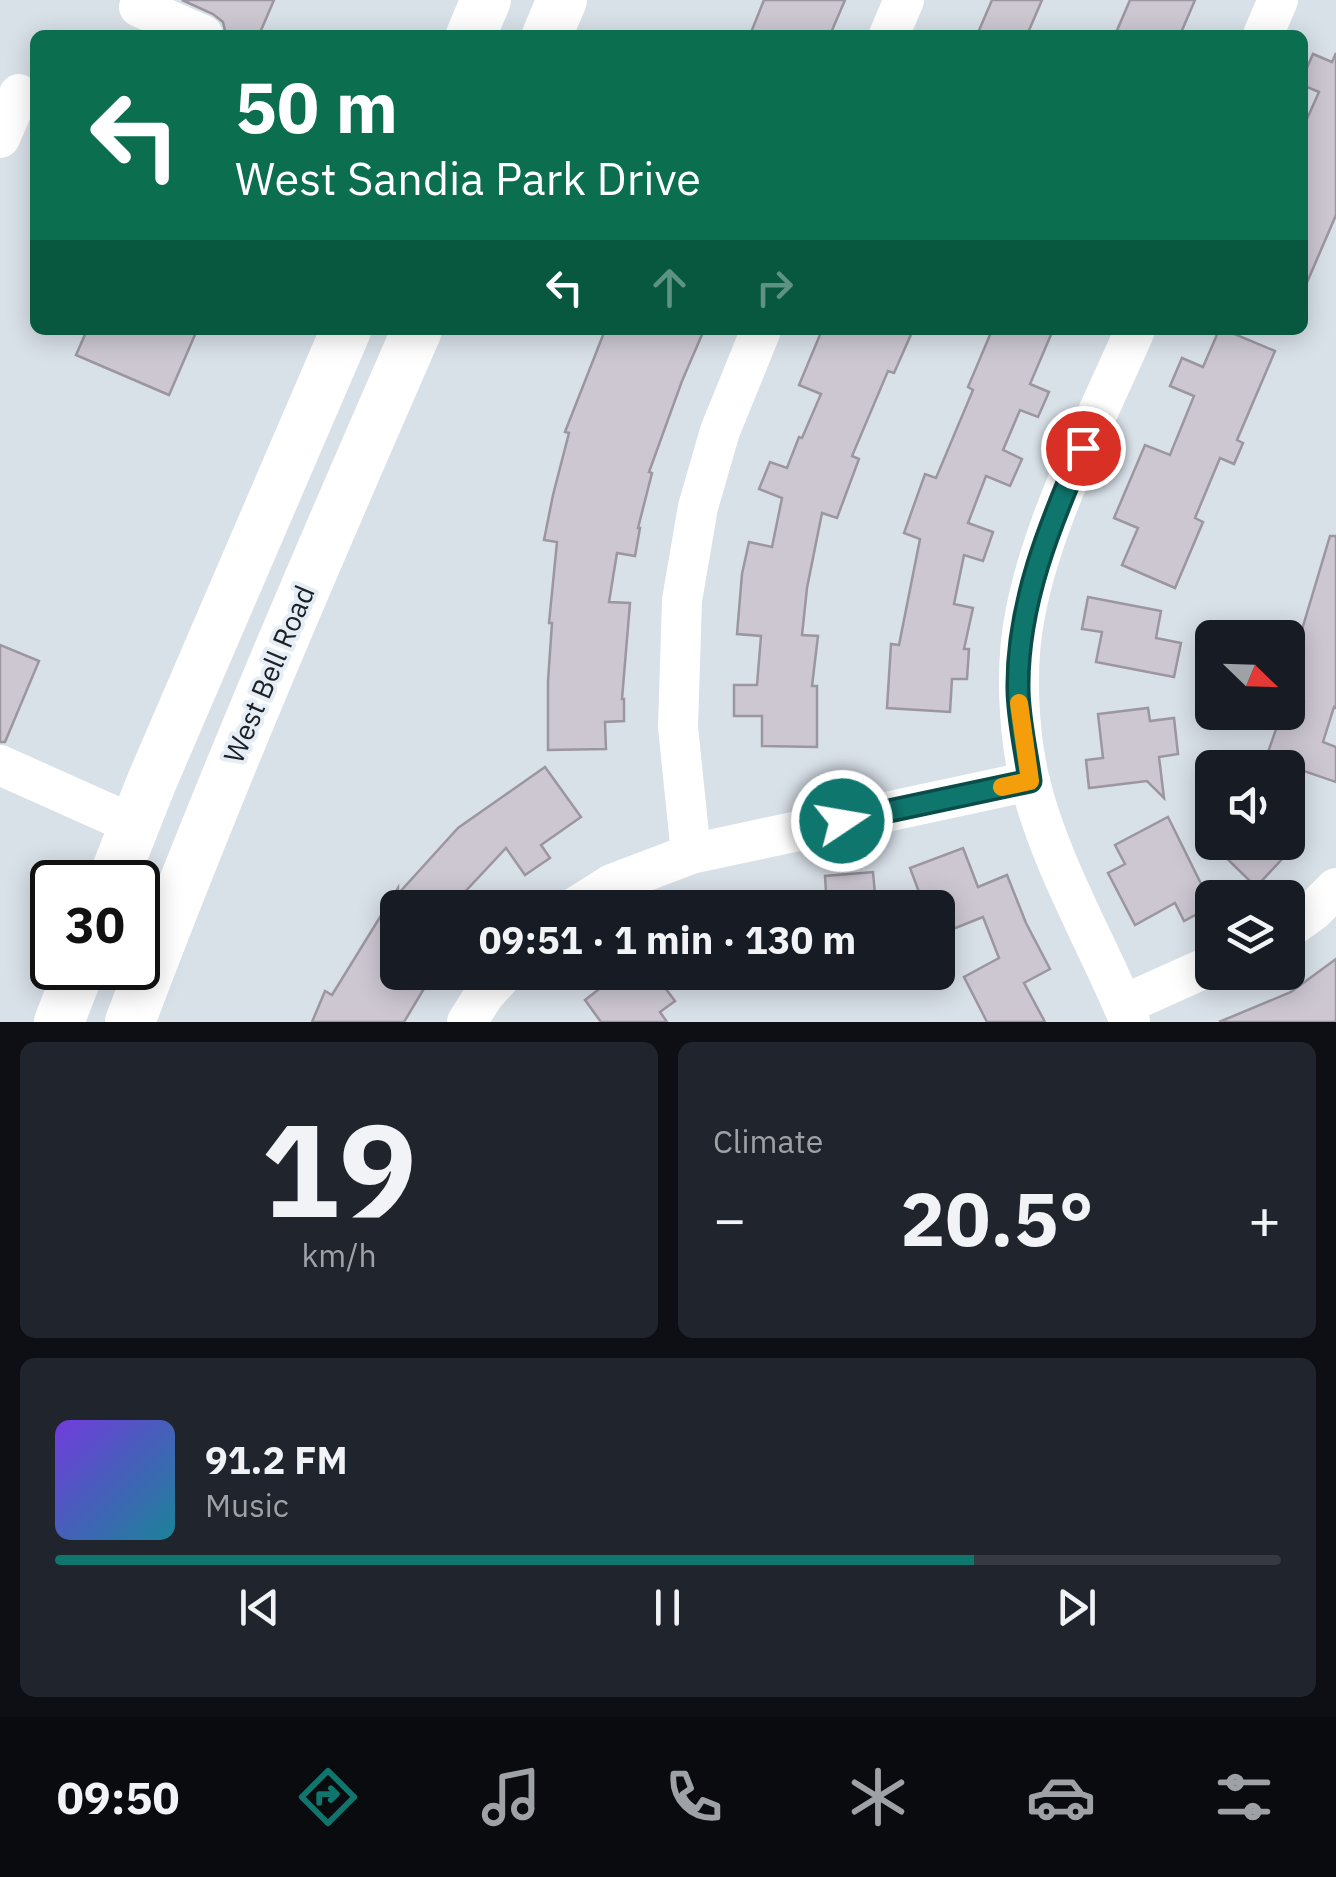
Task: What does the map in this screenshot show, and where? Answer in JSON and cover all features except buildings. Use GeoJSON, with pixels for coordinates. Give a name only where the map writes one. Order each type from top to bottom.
{"type":"FeatureCollection","features":[{"type":"Feature","properties":{"kind":"main road"},"geometry":{"type":"LineString","coordinates":[[474,30],[486,0]]}},
{"type":"Feature","properties":{"kind":"main road"},"geometry":{"type":"LineString","coordinates":[[548,30],[562,0]]}},
{"type":"Feature","properties":{"kind":"main road"},"geometry":{"type":"LineString","coordinates":[[120,860],[344,335]]}},
{"type":"Feature","properties":{"kind":"main road","name":"West Bell Road"},"geometry":{"type":"LineString","coordinates":[[130,1022],[198,844],[414,335]]}},
{"type":"Feature","properties":{"kind":"main road"},"geometry":{"type":"LineString","coordinates":[[60,1022],[72,990]]}},
{"type":"Feature","properties":{"kind":"street"},"geometry":{"type":"LineString","coordinates":[[891,30],[904,0]]}},
{"type":"Feature","properties":{"kind":"street"},"geometry":{"type":"LineString","coordinates":[[1265,30],[1278,0]]}},
{"type":"Feature","properties":{"kind":"street"},"geometry":{"type":"LineString","coordinates":[[143,20],[184,30]]}},
{"type":"Feature","properties":{"kind":"street"},"geometry":{"type":"LineString","coordinates":[[0,138],[18,94]]}},
{"type":"Feature","properties":{"kind":"street"},"geometry":{"type":"LineString","coordinates":[[692,854],[678,727],[682,600],[698,507],[720,431],[759,335]]}},
{"type":"Feature","properties":{"kind":"street"},"geometry":{"type":"LineString","coordinates":[[1133,335],[1043,547],[1024,616],[1018,689],[1030,781],[1051,845],[1126,1014],[1195,975]]}},
{"type":"Feature","properties":{"kind":"street"},"geometry":{"type":"LineString","coordinates":[[0,765],[134,825]]}},
{"type":"Feature","properties":{"kind":"street"},"geometry":{"type":"LineString","coordinates":[[602,890],[692,854],[1030,781]]}},
{"type":"Feature","properties":{"kind":"street"},"geometry":{"type":"LineString","coordinates":[[1305,917],[1336,888]]}},
{"type":"Feature","properties":{"kind":"street"},"geometry":{"type":"LineString","coordinates":[[467,1022],[489,990]]}},
{"type":"Feature","properties":{"kind":"slow traffic"},"geometry":{"type":"LineString","coordinates":[[1002,787],[1030,781],[1019,703]]}},
{"type":"Feature","properties":{"kind":"route"},"geometry":{"type":"LineString","coordinates":[[842,821],[1030,781],[1018,689],[1024,616],[1043,547],[1083,448]]}}]}
